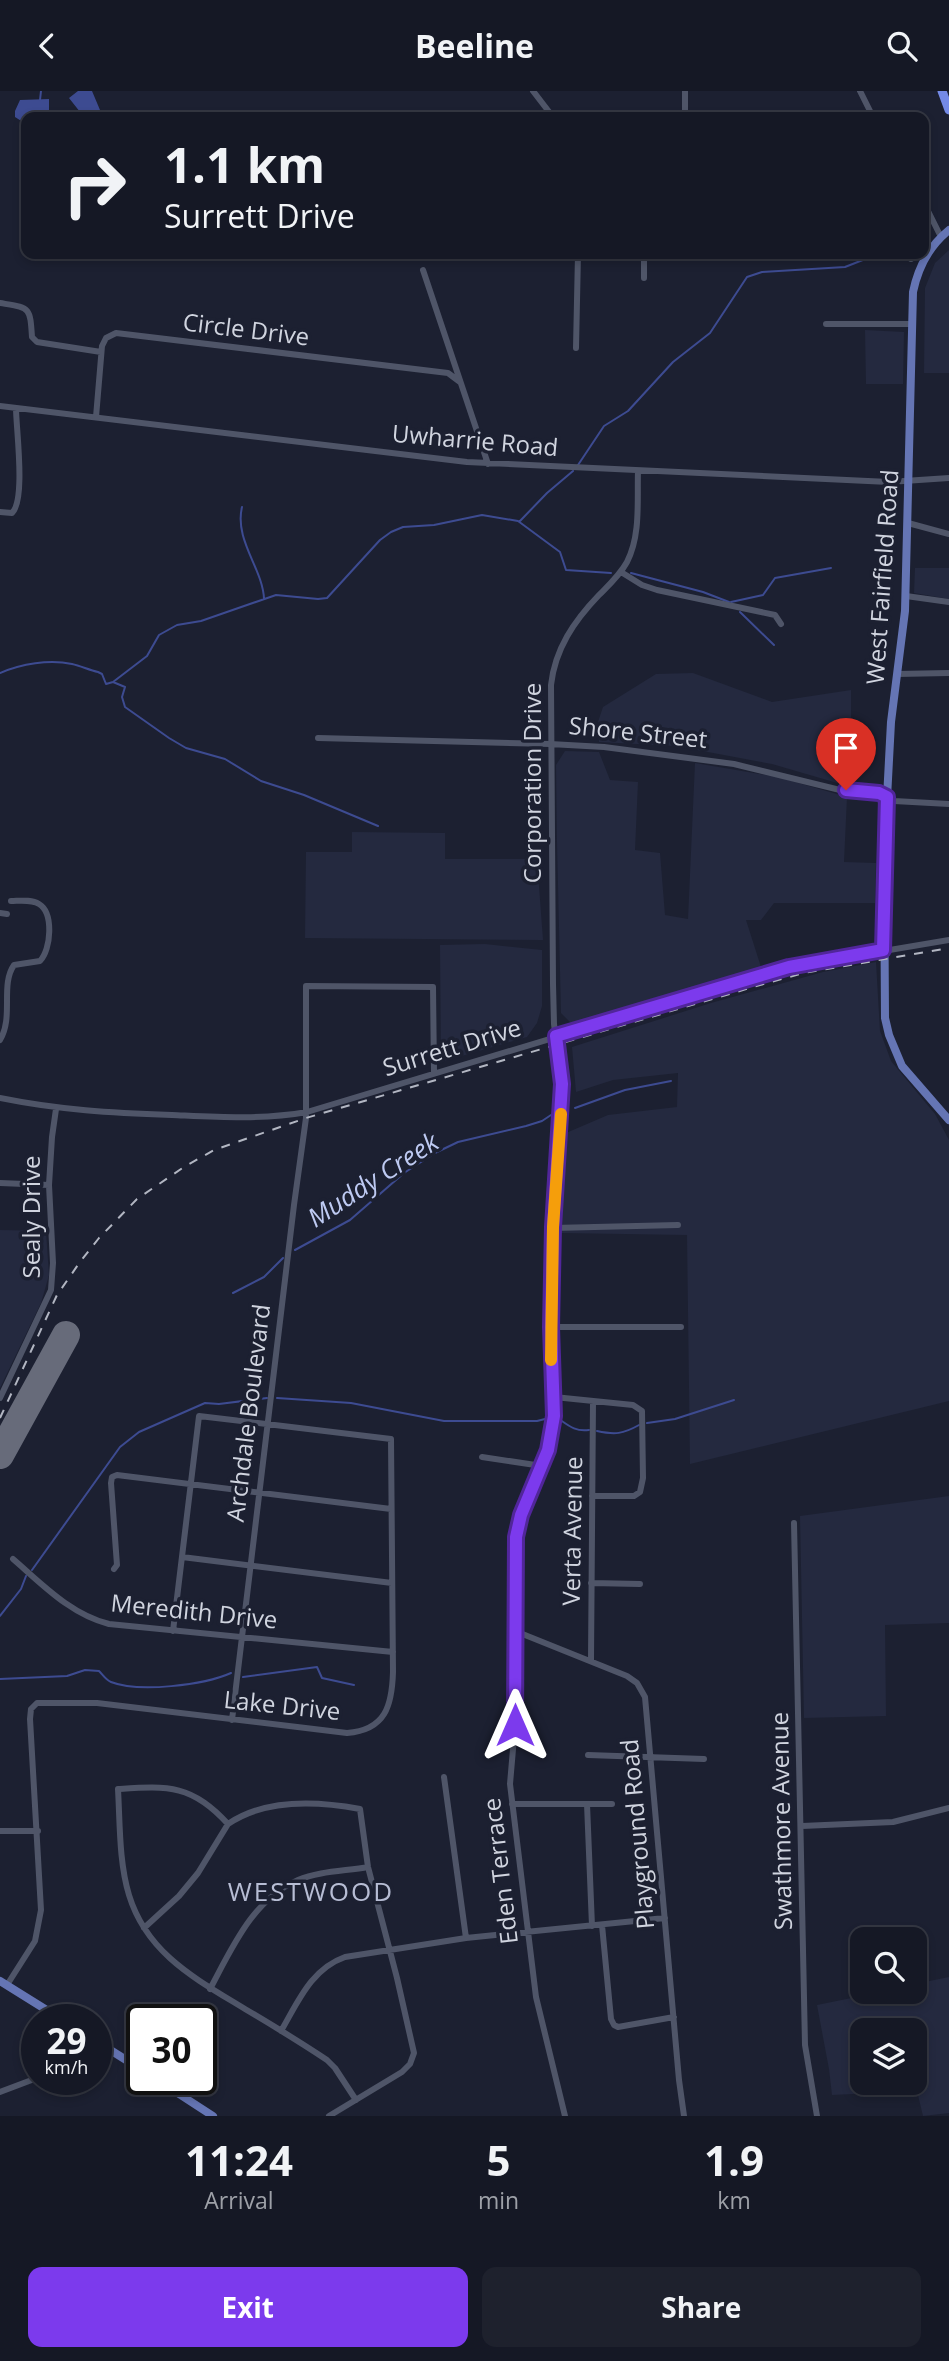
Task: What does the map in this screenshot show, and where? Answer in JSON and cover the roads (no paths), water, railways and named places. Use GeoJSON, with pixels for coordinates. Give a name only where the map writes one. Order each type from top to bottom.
{"type":"FeatureCollection","features":[{"type":"Feature","properties":{"kind":"highway"},"geometry":{"type":"LineString","coordinates":[[942,91],[949,110]]}},
{"type":"Feature","properties":{"kind":"main road"},"geometry":{"type":"LineString","coordinates":[[941,237],[949,230]]}},
{"type":"Feature","properties":{"kind":"main road","name":"West Fairfield Road"},"geometry":{"type":"LineString","coordinates":[[929,252],[941,237]]}},
{"type":"Feature","properties":{"kind":"main road","name":"West Fairfield Road"},"geometry":{"type":"LineString","coordinates":[[925,259],[913,292],[905,596],[887,797],[883,950],[886,1018],[895,1050],[912,1080],[949,1121]]}},
{"type":"Feature","properties":{"kind":"main road"},"geometry":{"type":"LineString","coordinates":[[4,1983],[37,2004]]}},
{"type":"Feature","properties":{"kind":"main road"},"geometry":{"type":"LineString","coordinates":[[179,2095],[207,2114]]}},
{"type":"Feature","properties":{"kind":"street"},"geometry":{"type":"LineString","coordinates":[[533,91],[549,112]]}},
{"type":"Feature","properties":{"kind":"street"},"geometry":{"type":"LineString","coordinates":[[685,91],[685,112]]}},
{"type":"Feature","properties":{"kind":"street"},"geometry":{"type":"LineString","coordinates":[[860,91],[870,112]]}},
{"type":"Feature","properties":{"kind":"street"},"geometry":{"type":"LineString","coordinates":[[929,213],[941,237]]}},
{"type":"Feature","properties":{"kind":"street"},"geometry":{"type":"LineString","coordinates":[[576,348],[578,259]]}},
{"type":"Feature","properties":{"kind":"street"},"geometry":{"type":"LineString","coordinates":[[644,259],[644,278]]}},
{"type":"Feature","properties":{"kind":"street"},"geometry":{"type":"LineString","coordinates":[[423,270],[488,464]]}},
{"type":"Feature","properties":{"kind":"street"},"geometry":{"type":"LineString","coordinates":[[0,303],[24,307],[29,312],[32,337],[37,342],[101,352],[96,417]]}},
{"type":"Feature","properties":{"kind":"street"},"geometry":{"type":"LineString","coordinates":[[826,324],[912,324]]}},
{"type":"Feature","properties":{"kind":"street","name":"Circle Drive"},"geometry":{"type":"LineString","coordinates":[[101,352],[110,334],[122,334],[448,373],[460,382]]}},
{"type":"Feature","properties":{"kind":"street","name":"Uwharrie Road"},"geometry":{"type":"LineString","coordinates":[[0,405],[488,464],[909,481],[949,478]]}},
{"type":"Feature","properties":{"kind":"street"},"geometry":{"type":"LineString","coordinates":[[0,512],[12,513],[18,503],[16,408]]}},
{"type":"Feature","properties":{"kind":"street","name":"Corporation Drive"},"geometry":{"type":"LineString","coordinates":[[556,1036],[553,974],[551,685],[556,657],[576,622],[621,572],[629,557],[635,536],[638,471]]}},
{"type":"Feature","properties":{"kind":"street"},"geometry":{"type":"LineString","coordinates":[[908,523],[949,534]]}},
{"type":"Feature","properties":{"kind":"street"},"geometry":{"type":"LineString","coordinates":[[621,572],[642,585],[657,590],[775,615],[781,624]]}},
{"type":"Feature","properties":{"kind":"street"},"geometry":{"type":"LineString","coordinates":[[905,596],[949,602]]}},
{"type":"Feature","properties":{"kind":"street"},"geometry":{"type":"LineString","coordinates":[[897,674],[949,673]]}},
{"type":"Feature","properties":{"kind":"street","name":"Shore Street"},"geometry":{"type":"LineString","coordinates":[[317,738],[550,744],[708,759],[752,767],[840,790],[879,793],[894,801],[949,804]]}},
{"type":"Feature","properties":{"kind":"street"},"geometry":{"type":"LineString","coordinates":[[0,1040],[5,1030],[2,1010],[3,976],[14,965],[40,961],[47,947],[48,919],[45,909],[35,902],[10,901]]}},
{"type":"Feature","properties":{"kind":"street","name":"Surrett Drive"},"geometry":{"type":"LineString","coordinates":[[0,1098],[56,1109],[274,1118],[307,1112],[789,967],[949,940]]}},
{"type":"Feature","properties":{"kind":"street","name":"Archdale Boulevard"},"geometry":{"type":"LineString","coordinates":[[232,1720],[307,1112],[306,986],[433,987],[435,1073]]}},
{"type":"Feature","properties":{"kind":"street","name":"Eden Terrace"},"geometry":{"type":"LineString","coordinates":[[556,1036],[562,1084],[553,1227],[552,1433],[518,1525],[515,1549],[515,1725],[510,1773],[536,1997],[565,2116]]}},
{"type":"Feature","properties":{"kind":"street","name":"Sealy Drive"},"geometry":{"type":"LineString","coordinates":[[0,1398],[51,1290],[53,1263],[49,1185],[56,1109]]}},
{"type":"Feature","properties":{"kind":"street"},"geometry":{"type":"LineString","coordinates":[[0,1183],[49,1185]]}},
{"type":"Feature","properties":{"kind":"street"},"geometry":{"type":"LineString","coordinates":[[553,1227],[678,1225]]}},
{"type":"Feature","properties":{"kind":"street"},"geometry":{"type":"LineString","coordinates":[[551,1327],[681,1327]]}},
{"type":"Feature","properties":{"kind":"street"},"geometry":{"type":"LineString","coordinates":[[554,1397],[636,1406],[642,1411],[643,1478],[640,1492],[628,1497],[592,1496]]}},
{"type":"Feature","properties":{"kind":"street","name":"Verta Avenue"},"geometry":{"type":"LineString","coordinates":[[591,1661],[593,1401]]}},
{"type":"Feature","properties":{"kind":"street","name":"Lake Drive"},"geometry":{"type":"LineString","coordinates":[[4,1983],[35,1941],[40,1925],[38,1831],[30,1719],[30,1709],[37,1703],[97,1703],[336,1732],[366,1729],[379,1721],[389,1705],[393,1652],[391,1439],[199,1416],[191,1484]]}},
{"type":"Feature","properties":{"kind":"street"},"geometry":{"type":"LineString","coordinates":[[482,1457],[542,1466]]}},
{"type":"Feature","properties":{"kind":"street"},"geometry":{"type":"LineString","coordinates":[[114,1569],[117,1565],[111,1509],[112,1477],[117,1475],[391,1509]]}},
{"type":"Feature","properties":{"kind":"street"},"geometry":{"type":"LineString","coordinates":[[173,1631],[191,1484]]}},
{"type":"Feature","properties":{"kind":"street","name":"Swathmore Avenue"},"geometry":{"type":"LineString","coordinates":[[794,1523],[805,2045],[817,2116]]}},
{"type":"Feature","properties":{"kind":"street"},"geometry":{"type":"LineString","coordinates":[[182,1557],[392,1583]]}},
{"type":"Feature","properties":{"kind":"street","name":"Meredith Drive"},"geometry":{"type":"LineString","coordinates":[[13,1559],[74,1610],[90,1619],[109,1624],[393,1652]]}},
{"type":"Feature","properties":{"kind":"street"},"geometry":{"type":"LineString","coordinates":[[592,1583],[640,1584]]}},
{"type":"Feature","properties":{"kind":"street","name":"Playground Road"},"geometry":{"type":"LineString","coordinates":[[515,1631],[626,1676],[641,1687],[645,1697],[684,2116]]}},
{"type":"Feature","properties":{"kind":"street"},"geometry":{"type":"LineString","coordinates":[[588,1755],[704,1759]]}},
{"type":"Feature","properties":{"kind":"street"},"geometry":{"type":"LineString","coordinates":[[444,1777],[466,1938]]}},
{"type":"Feature","properties":{"kind":"street"},"geometry":{"type":"LineString","coordinates":[[228,1824],[198,1797],[180,1790],[118,1789],[124,1874],[134,1908],[144,1928],[170,1960],[210,1989],[332,2065],[356,2100]]}},
{"type":"Feature","properties":{"kind":"street"},"geometry":{"type":"LineString","coordinates":[[512,1804],[612,1804]]}},
{"type":"Feature","properties":{"kind":"street"},"geometry":{"type":"LineString","coordinates":[[587,1804],[592,1926]]}},
{"type":"Feature","properties":{"kind":"street"},"geometry":{"type":"LineString","coordinates":[[144,1928],[173,1902],[198,1873],[228,1824],[247,1813],[272,1805],[341,1806],[360,1809],[368,1867],[414,2049],[412,2060],[402,2072],[330,2116]]}},
{"type":"Feature","properties":{"kind":"street"},"geometry":{"type":"LineString","coordinates":[[802,1826],[893,1822],[949,1808]]}},
{"type":"Feature","properties":{"kind":"street"},"geometry":{"type":"LineString","coordinates":[[0,1831],[38,1831]]}},
{"type":"Feature","properties":{"kind":"street"},"geometry":{"type":"LineString","coordinates":[[210,1989],[256,1911],[272,1896],[305,1878],[368,1867]]}},
{"type":"Feature","properties":{"kind":"street"},"geometry":{"type":"LineString","coordinates":[[281,2031],[309,1984],[324,1967],[345,1957],[466,1938],[665,1919]]}},
{"type":"Feature","properties":{"kind":"street"},"geometry":{"type":"LineString","coordinates":[[602,1925],[611,2019],[614,2025],[618,2027],[674,2017]]}},
{"type":"Feature","properties":{"kind":"street"},"geometry":{"type":"LineString","coordinates":[[0,2092],[21,2084]]}},
{"type":"Feature","properties":{"kind":"water"},"geometry":{"type":"Polygon","coordinates":[[[78,91],[92,91],[99,112],[80,112],[69,98],[78,91]]]}},
{"type":"Feature","properties":{"kind":"water"},"geometry":{"type":"Polygon","coordinates":[[[49,99],[49,112],[21,112],[21,121],[15,117],[20,100],[49,99]]]}},
{"type":"Feature","properties":{"kind":"waterway"},"geometry":{"type":"LineString","coordinates":[[40,100],[41,91]]}},
{"type":"Feature","properties":{"kind":"waterway"},"geometry":{"type":"LineString","coordinates":[[578,465],[604,426],[628,411],[673,362],[710,333],[747,277],[762,272],[845,267],[865,259]]}},
{"type":"Feature","properties":{"kind":"waterway"},"geometry":{"type":"LineString","coordinates":[[520,521],[573,471]]}},
{"type":"Feature","properties":{"kind":"waterway"},"geometry":{"type":"LineString","coordinates":[[242,507],[242,531],[264,599]]}},
{"type":"Feature","properties":{"kind":"waterway"},"geometry":{"type":"LineString","coordinates":[[113,682],[147,656],[159,635],[177,625],[201,621],[276,595],[327,598],[380,540],[403,527],[434,525],[482,515],[518,521],[560,552],[566,570],[611,573]]}},
{"type":"Feature","properties":{"kind":"waterway"},"geometry":{"type":"LineString","coordinates":[[731,602],[763,595],[775,578],[831,568]]}},
{"type":"Feature","properties":{"kind":"waterway"},"geometry":{"type":"LineString","coordinates":[[631,573],[703,592],[729,602]]}},
{"type":"Feature","properties":{"kind":"waterway"},"geometry":{"type":"LineString","coordinates":[[740,612],[774,645]]}},
{"type":"Feature","properties":{"kind":"waterway"},"geometry":{"type":"LineString","coordinates":[[0,673],[45,662],[72,664],[98,672],[102,674],[106,684],[113,682],[125,687],[122,697],[125,707],[186,748],[225,759],[261,781],[304,795],[378,826]]}},
{"type":"Feature","properties":{"kind":"waterway","name":"Muddy Creek"},"geometry":{"type":"LineString","coordinates":[[575,1108],[625,1090],[671,1081]]}},
{"type":"Feature","properties":{"kind":"waterway","name":"Muddy Creek"},"geometry":{"type":"LineString","coordinates":[[295,1250],[350,1220],[404,1173],[435,1153],[458,1142],[526,1126],[551,1115]]}},
{"type":"Feature","properties":{"kind":"waterway","name":"Muddy Creek"},"geometry":{"type":"LineString","coordinates":[[233,1293],[264,1277],[283,1258]]}},
{"type":"Feature","properties":{"kind":"waterway","name":"Muddy Creek"},"geometry":{"type":"LineString","coordinates":[[32,1570],[120,1447],[139,1432],[205,1403],[219,1404],[267,1398]]}},
{"type":"Feature","properties":{"kind":"waterway"},"geometry":{"type":"LineString","coordinates":[[277,1398],[351,1403],[444,1421],[537,1421],[549,1418]]}},
{"type":"Feature","properties":{"kind":"waterway"},"geometry":{"type":"LineString","coordinates":[[647,1423],[675,1419],[734,1400]]}},
{"type":"Feature","properties":{"kind":"waterway"},"geometry":{"type":"LineString","coordinates":[[559,1419],[576,1429],[589,1430]]}},
{"type":"Feature","properties":{"kind":"waterway"},"geometry":{"type":"LineString","coordinates":[[597,1431],[619,1433],[639,1425]]}},
{"type":"Feature","properties":{"kind":"waterway","name":"Muddy Creek"},"geometry":{"type":"LineString","coordinates":[[0,1616],[21,1589],[26,1576]]}},
{"type":"Feature","properties":{"kind":"waterway"},"geometry":{"type":"LineString","coordinates":[[243,1677],[317,1667],[322,1678],[354,1685]]}},
{"type":"Feature","properties":{"kind":"waterway"},"geometry":{"type":"LineString","coordinates":[[0,1679],[67,1676],[85,1670],[99,1671],[109,1681],[123,1685],[154,1687],[189,1684],[231,1673]]}},
{"type":"Feature","properties":{"kind":"railway"},"geometry":{"type":"LineString","coordinates":[[0,1418],[57,1295],[99,1238],[137,1199],[214,1150],[306,1118],[767,983],[804,973],[949,948]]}},
{"type":"Feature","properties":{"kind":"district","name":"WESTWOOD"},"geometry":{"type":"Point","coordinates":[311,1892]}}]}
